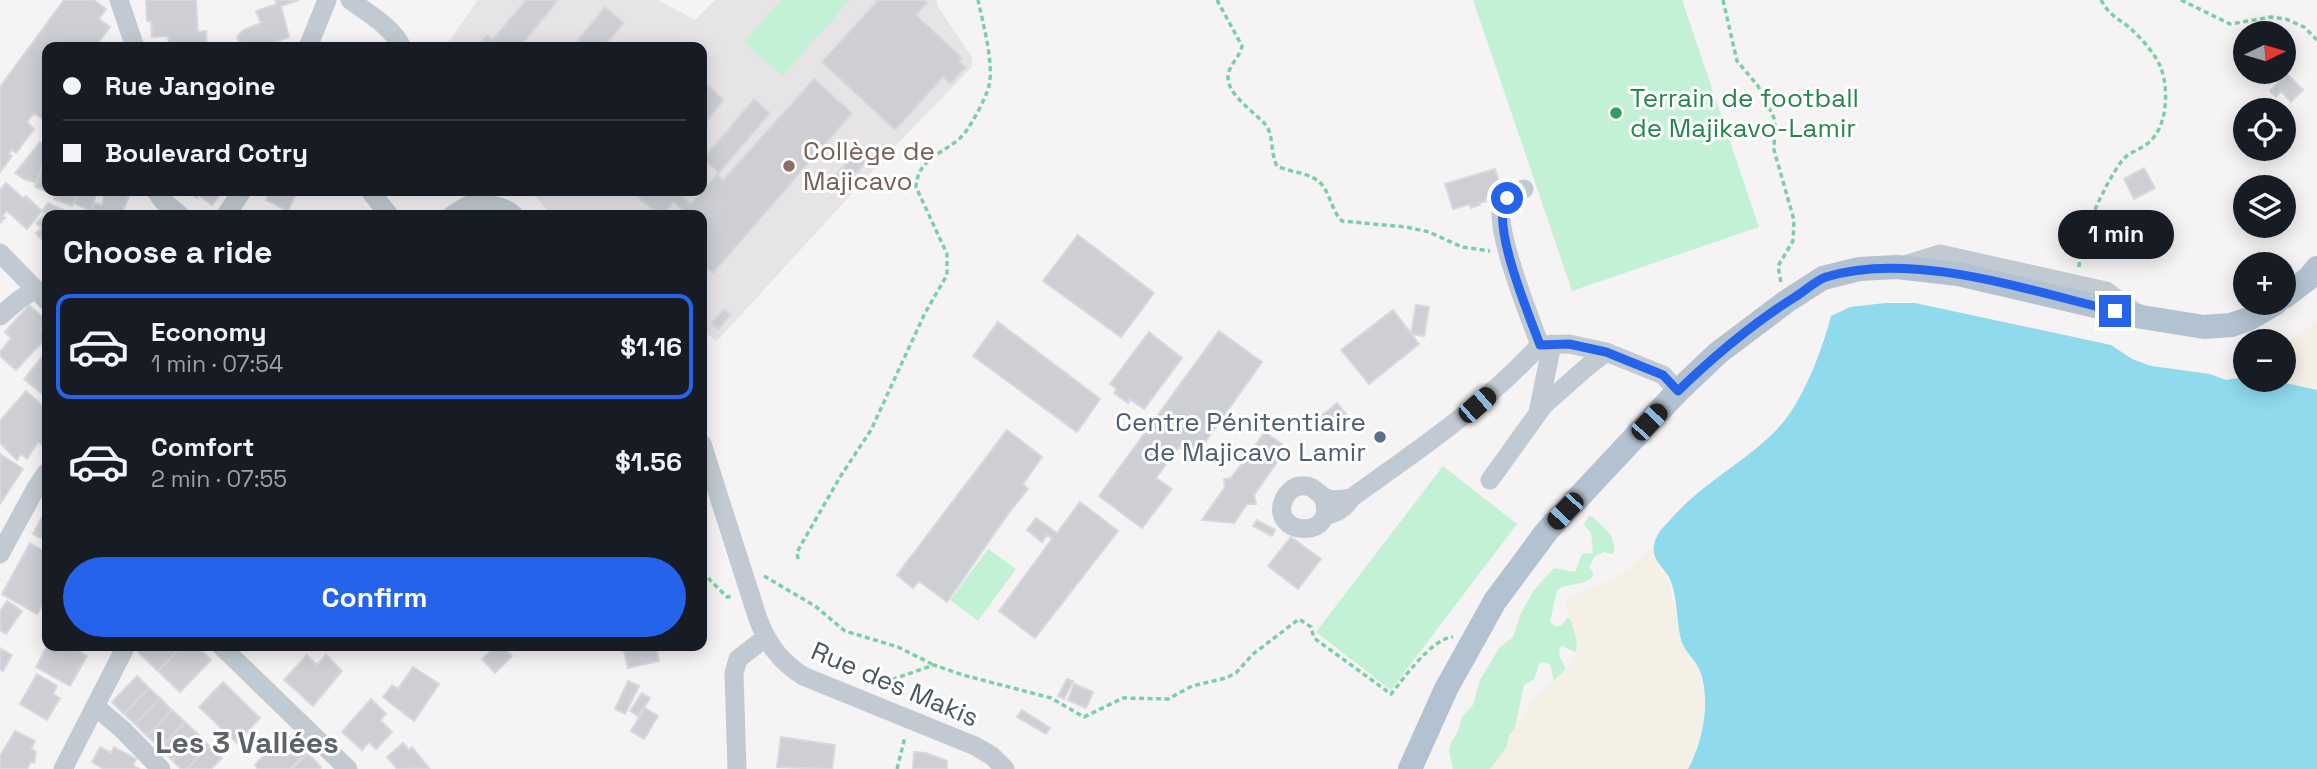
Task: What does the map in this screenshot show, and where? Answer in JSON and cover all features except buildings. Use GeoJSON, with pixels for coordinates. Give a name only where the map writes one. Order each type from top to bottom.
{"type":"FeatureCollection","features":[{"type":"Feature","properties":{"kind":"main road"},"geometry":{"type":"LineString","coordinates":[[1410,769],[1446,689],[1495,601],[1547,531],[1678,391],[1718,353],[1823,278],[1859,269],[1897,267],[1958,274],[2142,317],[2204,327],[2231,325],[2256,315]]}},
{"type":"Feature","properties":{"kind":"main road"},"geometry":{"type":"LineString","coordinates":[[2296,288],[2317,268]]}},
{"type":"Feature","properties":{"kind":"street"},"geometry":{"type":"LineString","coordinates":[[119,0],[133,42]]}},
{"type":"Feature","properties":{"kind":"street"},"geometry":{"type":"LineString","coordinates":[[310,42],[327,0]]}},
{"type":"Feature","properties":{"kind":"street"},"geometry":{"type":"LineString","coordinates":[[350,0],[383,25],[400,42]]}},
{"type":"Feature","properties":{"kind":"street"},"geometry":{"type":"LineString","coordinates":[[1524,190],[1507,198],[1502,204],[1507,250],[1546,345],[1538,414]]}},
{"type":"Feature","properties":{"kind":"street"},"geometry":{"type":"LineString","coordinates":[[159,196],[174,210]]}},
{"type":"Feature","properties":{"kind":"street"},"geometry":{"type":"LineString","coordinates":[[374,196],[385,210]]}},
{"type":"Feature","properties":{"kind":"street"},"geometry":{"type":"LineString","coordinates":[[461,210],[471,204],[507,210]]}},
{"type":"Feature","properties":{"kind":"street"},"geometry":{"type":"LineString","coordinates":[[0,253],[42,295]]}},
{"type":"Feature","properties":{"kind":"street"},"geometry":{"type":"LineString","coordinates":[[1897,267],[1940,254],[2106,291],[2142,317]]}},
{"type":"Feature","properties":{"kind":"street"},"geometry":{"type":"LineString","coordinates":[[0,316],[20,299],[42,295]]}},
{"type":"Feature","properties":{"kind":"street"},"geometry":{"type":"LineString","coordinates":[[1324,507],[1337,513],[1351,498],[1459,420],[1546,345],[1590,347],[1606,352],[1663,375],[1678,391]]}},
{"type":"Feature","properties":{"kind":"street"},"geometry":{"type":"LineString","coordinates":[[1490,480],[1538,414],[1606,352]]}},
{"type":"Feature","properties":{"kind":"street","name":"Rue des Makis"},"geometry":{"type":"LineString","coordinates":[[707,460],[765,638],[785,664],[803,676],[975,746],[992,756],[1005,769]]}},
{"type":"Feature","properties":{"kind":"street"},"geometry":{"type":"LineString","coordinates":[[0,554],[42,479]]}},
{"type":"Feature","properties":{"kind":"street"},"geometry":{"type":"LineString","coordinates":[[737,769],[734,673],[738,659],[765,638]]}},
{"type":"Feature","properties":{"kind":"street"},"geometry":{"type":"LineString","coordinates":[[63,769],[124,651]]}},
{"type":"Feature","properties":{"kind":"street"},"geometry":{"type":"LineString","coordinates":[[226,651],[348,769]]}},
{"type":"Feature","properties":{"kind":"street"},"geometry":{"type":"LineString","coordinates":[[96,707],[161,769]]}},
{"type":"Feature","properties":{"kind":"path"},"geometry":{"type":"LineString","coordinates":[[798,559],[797,552],[839,477],[871,430],[925,313],[947,275],[947,254],[916,187],[917,176],[923,164],[963,134],[989,86],[989,68],[978,0]]}},
{"type":"Feature","properties":{"kind":"path"},"geometry":{"type":"LineString","coordinates":[[1217,0],[1242,46],[1228,79],[1239,100],[1267,126],[1272,136],[1272,155],[1277,166],[1317,180],[1342,221],[1381,223],[1429,232],[1473,250],[1507,250]]}},
{"type":"Feature","properties":{"kind":"path"},"geometry":{"type":"LineString","coordinates":[[1723,0],[1737,61],[1758,86],[1775,120],[1774,150],[1794,220],[1793,242],[1778,266],[1778,273],[1791,299]]}},
{"type":"Feature","properties":{"kind":"path"},"geometry":{"type":"LineString","coordinates":[[2077,285],[2081,250],[2099,198],[2121,162],[2132,151],[2152,140],[2166,104],[2160,66],[2131,29],[2112,16],[2101,0]]}},
{"type":"Feature","properties":{"kind":"path"},"geometry":{"type":"LineString","coordinates":[[2181,0],[2231,24],[2272,17],[2286,19],[2304,27],[2317,40]]}},
{"type":"Feature","properties":{"kind":"path"},"geometry":{"type":"LineString","coordinates":[[740,564],[815,607],[845,631],[898,647],[934,665],[963,675],[1051,698],[1084,717],[1123,698],[1168,699],[1192,685],[1226,678],[1236,673],[1253,654],[1299,619],[1311,628],[1314,638],[1391,694],[1417,663],[1447,637],[1457,636],[1471,644]]}},
{"type":"Feature","properties":{"kind":"path"},"geometry":{"type":"LineString","coordinates":[[707,577],[727,597],[750,594]]}},
{"type":"Feature","properties":{"kind":"path"},"geometry":{"type":"LineString","coordinates":[[876,685],[934,665]]}},
{"type":"Feature","properties":{"kind":"path"},"geometry":{"type":"LineString","coordinates":[[897,769],[899,755],[912,719]]}},
{"type":"Feature","properties":{"kind":"shaded area","name":"Collège de Majicavo"},"geometry":{"type":"Polygon","coordinates":[[[478,0],[658,0],[695,20],[715,0],[936,0],[972,57],[972,67],[900,141],[717,341],[707,334],[707,210],[547,210],[535,196],[707,196],[707,42],[449,42],[478,0]]]}},
{"type":"Feature","properties":{"kind":"green space"},"geometry":{"type":"Polygon","coordinates":[[[781,0],[850,0],[782,76],[744,42],[781,0]]]}},
{"type":"Feature","properties":{"kind":"green space","name":"Terrain de football de Majikavo-Lamir"},"geometry":{"type":"Polygon","coordinates":[[[1473,0],[1682,0],[1759,227],[1572,291],[1473,0]]]}},
{"type":"Feature","properties":{"kind":"green space"},"geometry":{"type":"Polygon","coordinates":[[[1443,466],[1517,524],[1391,690],[1316,632],[1443,466]]]}},
{"type":"Feature","properties":{"kind":"green space"},"geometry":{"type":"Polygon","coordinates":[[[1591,516],[1612,537],[1613,554],[1604,552],[1595,556],[1589,567],[1594,575],[1590,579],[1557,590],[1550,622],[1556,627],[1562,625],[1567,618],[1575,619],[1584,656],[1562,646],[1559,649],[1560,658],[1565,666],[1565,673],[1554,682],[1550,664],[1540,662],[1534,679],[1524,685],[1514,733],[1509,736],[1506,754],[1495,769],[1453,769],[1449,751],[1462,717],[1473,705],[1480,680],[1499,648],[1513,637],[1521,613],[1534,590],[1554,568],[1575,572],[1582,554],[1593,553],[1591,533],[1584,525],[1591,516]]]}},
{"type":"Feature","properties":{"kind":"green space"},"geometry":{"type":"Polygon","coordinates":[[[988,549],[1016,569],[978,621],[950,600],[988,549]]]}},
{"type":"Feature","properties":{"kind":"sand"},"geometry":{"type":"Polygon","coordinates":[[[2317,320],[2317,390],[2296,385],[2296,336],[2317,320]]]}},
{"type":"Feature","properties":{"kind":"sand"},"geometry":{"type":"Polygon","coordinates":[[[1653,547],[1659,566],[1668,576],[1681,642],[1700,671],[1705,701],[1703,728],[1688,769],[1490,769],[1507,746],[1509,736],[1531,703],[1572,663],[1576,654],[1576,639],[1565,600],[1620,575],[1653,547]]]}},
{"type":"Feature","properties":{"kind":"water"},"geometry":{"type":"Polygon","coordinates":[[[1915,303],[2111,345],[2132,359],[2151,366],[2210,374],[2226,380],[2233,379],[2233,392],[2296,392],[2296,385],[2317,390],[2317,769],[1688,769],[1698,747],[1704,721],[1705,695],[1698,667],[1681,640],[1672,584],[1654,554],[1654,545],[1663,527],[1684,506],[1780,426],[1797,402],[1811,374],[1831,316],[1850,307],[1915,303]]]}},
{"type":"Feature","properties":{"kind":"place","name":"Terrain de football de Majikavo-Lamir"},"geometry":{"type":"Point","coordinates":[1616,113]}},
{"type":"Feature","properties":{"kind":"place","name":"Collège de Majicavo"},"geometry":{"type":"Point","coordinates":[789,166]}},
{"type":"Feature","properties":{"kind":"place","name":"Centre Pénitentiaire de Majicavo Lamir"},"geometry":{"type":"Point","coordinates":[1380,437]}},
{"type":"Feature","properties":{"kind":"district","name":"Les 3 Vallées"},"geometry":{"type":"Point","coordinates":[247,742]}},
{"type":"Feature","properties":{"kind":"route"},"geometry":{"type":"LineString","coordinates":[[1507,198],[1502,204],[1506,246],[1540,345],[1569,344],[1606,352],[1663,375],[1678,391],[1718,353],[1787,301],[1823,278],[1859,269],[1897,267],[1958,274],[2115,311]]}}]}
